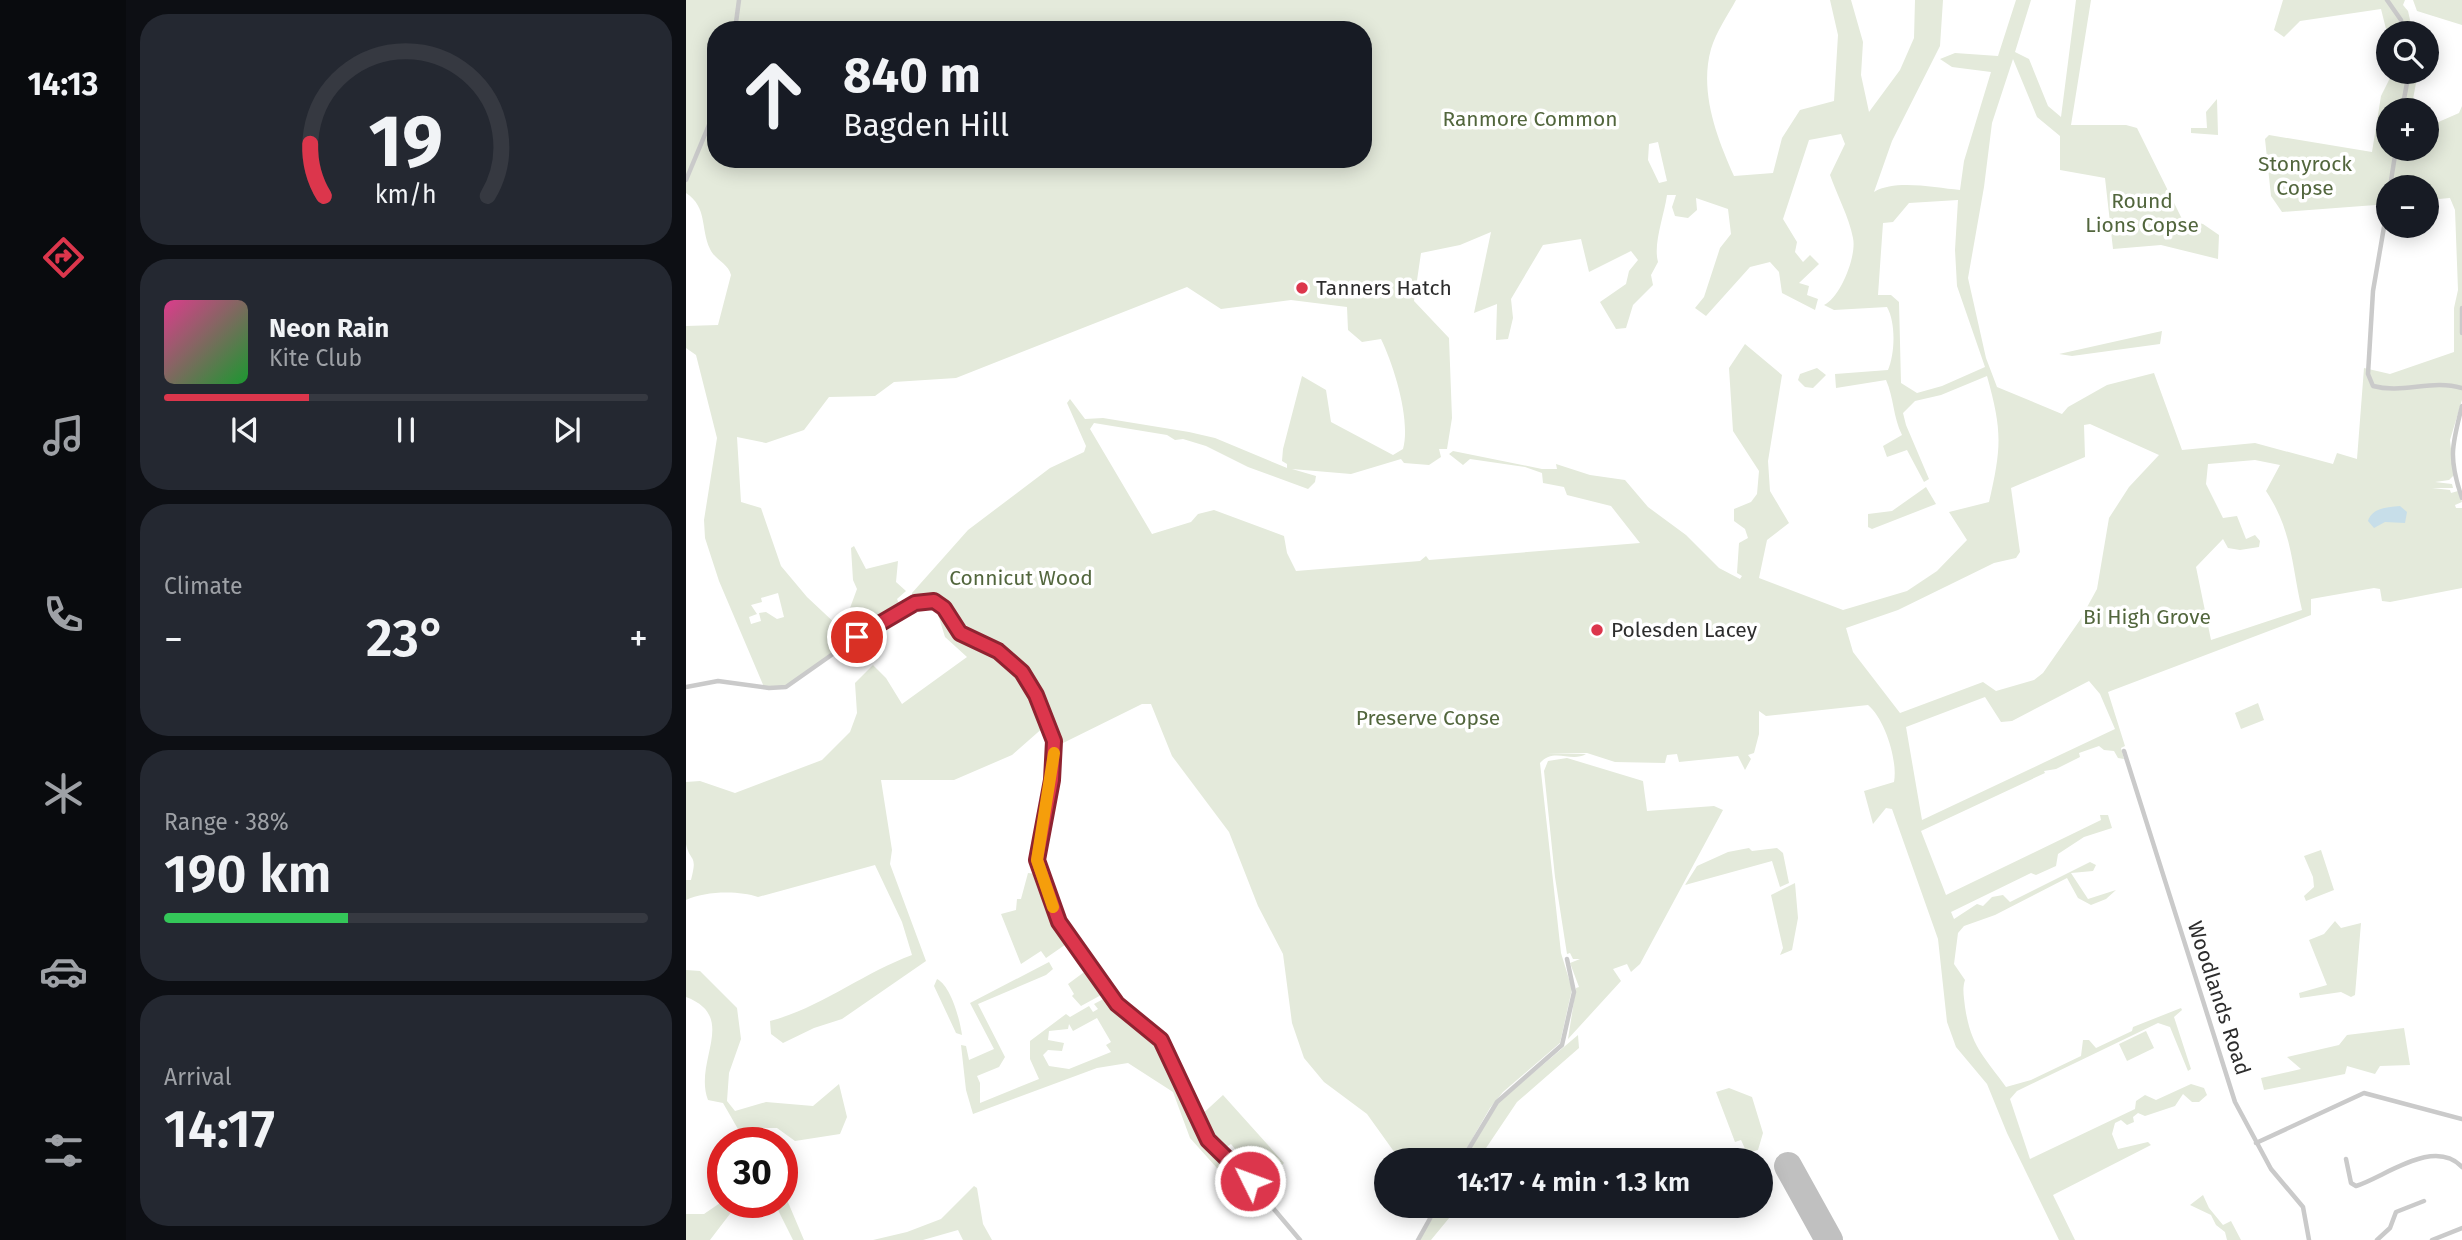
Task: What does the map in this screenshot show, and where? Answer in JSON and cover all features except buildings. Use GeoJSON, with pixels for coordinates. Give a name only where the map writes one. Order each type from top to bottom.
{"type":"FeatureCollection","features":[{"type":"Feature","properties":{"kind":"street"},"geometry":{"type":"LineString","coordinates":[[736,21],[739,0]]}},
{"type":"Feature","properties":{"kind":"street"},"geometry":{"type":"LineString","coordinates":[[2387,0],[2401,21]]}},
{"type":"Feature","properties":{"kind":"street"},"geometry":{"type":"LineString","coordinates":[[686,180],[707,130]]}},
{"type":"Feature","properties":{"kind":"street"},"geometry":{"type":"LineString","coordinates":[[2382,238],[2373,291],[2368,374],[2373,386],[2389,390],[2436,383],[2462,388]]}},
{"type":"Feature","properties":{"kind":"street"},"geometry":{"type":"LineString","coordinates":[[2462,308],[2462,333]]}},
{"type":"Feature","properties":{"kind":"street"},"geometry":{"type":"LineString","coordinates":[[2462,406],[2452,438],[2456,480],[2462,498]]}},
{"type":"Feature","properties":{"kind":"street"},"geometry":{"type":"LineString","coordinates":[[686,687],[718,681],[781,689],[801,678],[857,637],[915,603],[939,603],[960,633],[998,651],[1022,672],[1036,695],[1054,741],[1052,780],[1037,860],[1059,922],[1117,1004],[1161,1040],[1208,1140],[1250,1181],[1300,1240]]}},
{"type":"Feature","properties":{"kind":"street","name":"Woodlands Road"},"geometry":{"type":"LineString","coordinates":[[2124,751],[2235,1102],[2276,1176],[2303,1208],[2309,1240]]}},
{"type":"Feature","properties":{"kind":"street"},"geometry":{"type":"LineString","coordinates":[[1469,1148],[1497,1102],[1562,1045],[1573,998],[1567,959]]}},
{"type":"Feature","properties":{"kind":"street"},"geometry":{"type":"LineString","coordinates":[[2256,1143],[2364,1093],[2462,1119]]}},
{"type":"Feature","properties":{"kind":"street"},"geometry":{"type":"LineString","coordinates":[[2346,1159],[2353,1186],[2429,1156],[2452,1158],[2462,1167]]}},
{"type":"Feature","properties":{"kind":"street"},"geometry":{"type":"LineString","coordinates":[[2377,1240],[2389,1229],[2396,1212],[2424,1201]]}},
{"type":"Feature","properties":{"kind":"street"},"geometry":{"type":"LineString","coordinates":[[1418,1240],[1430,1218]]}},
{"type":"Feature","properties":{"kind":"street"},"geometry":{"type":"LineString","coordinates":[[2432,1240],[2462,1228]]}},
{"type":"Feature","properties":{"kind":"green space"},"geometry":{"type":"Polygon","coordinates":[[[686,0],[1736,0],[1713,43],[1707,82],[1716,130],[1734,176],[1773,173],[1782,138],[1800,110],[1834,101],[1838,35],[1830,0],[1851,0],[1863,42],[1861,75],[1869,112],[1900,70],[1914,38],[1915,0],[1943,0],[1940,46],[1892,141],[1874,192],[1904,185],[1960,190],[1964,161],[1991,72],[1952,67],[1940,59],[1955,53],[1998,56],[2016,0],[2031,0],[2015,52],[2029,59],[2048,106],[2061,117],[2076,0],[2091,0],[2071,125],[2126,125],[2137,128],[2182,219],[2203,224],[2219,235],[2218,259],[2161,245],[2113,249],[2105,178],[2060,170],[2060,136],[2037,117],[2013,59],[1992,123],[1968,278],[1986,358],[1997,387],[2062,414],[2068,407],[2107,385],[2154,373],[2182,450],[2255,443],[2333,464],[2337,453],[2357,459],[2364,368],[2390,374],[2454,352],[2454,308],[2458,290],[2455,210],[2450,198],[2439,199],[2439,175],[2376,175],[2376,205],[2282,212],[2271,196],[2265,139],[2269,135],[2372,152],[2376,127],[2376,161],[2439,161],[2439,122],[2459,113],[2462,106],[2462,400],[2450,440],[2454,475],[2449,480],[2435,482],[2452,484],[2453,488],[2432,488],[2450,490],[2451,493],[2458,491],[2462,502],[2455,505],[2456,508],[2462,508],[2462,588],[2390,602],[2382,601],[2380,589],[2374,588],[2311,599],[2311,615],[2108,692],[2125,746],[2121,748],[2124,759],[2118,758],[2114,751],[2104,750],[2099,746],[2079,753],[2080,757],[2056,769],[2044,771],[2045,773],[1921,831],[1946,895],[2101,820],[2100,815],[2108,815],[2112,828],[2084,837],[2058,854],[2056,866],[2036,875],[2031,873],[1951,912],[1954,919],[1977,904],[1983,906],[1992,897],[2003,895],[2010,902],[2090,862],[2096,865],[2093,871],[2071,873],[2088,899],[2116,890],[2106,899],[2091,905],[2078,898],[2067,878],[1995,915],[1964,926],[1958,933],[1954,964],[1965,980],[1964,996],[1971,1032],[2006,1087],[2031,1080],[2081,1056],[2083,1040],[2089,1040],[2096,1048],[2132,1031],[2133,1027],[2181,1008],[2182,1010],[2174,1017],[2191,1069],[2188,1071],[2170,1027],[2158,1023],[2017,1091],[2010,1099],[2030,1159],[2135,1109],[2136,1101],[2145,1095],[2156,1100],[2191,1084],[2204,1088],[2207,1095],[2199,1102],[2192,1102],[2183,1094],[2175,1106],[2145,1116],[2138,1113],[2133,1117],[2134,1122],[2127,1125],[2121,1120],[2115,1123],[2112,1134],[2118,1149],[2148,1142],[2151,1145],[2053,1195],[2075,1240],[2059,1240],[2007,1133],[1987,1084],[1956,1047],[1947,1022],[1938,939],[1892,809],[1886,808],[1873,824],[1864,791],[1894,782],[1895,773],[1885,730],[1868,705],[1766,716],[1759,711],[1759,734],[1754,753],[1748,755],[1751,759],[1745,770],[1738,756],[1679,762],[1677,754],[1667,755],[1665,763],[1615,762],[1587,753],[1546,753],[1586,754],[1574,757],[1551,756],[1540,763],[1561,953],[1572,989],[1560,1043],[1503,1092],[1490,1108],[1467,1148],[1391,1148],[1367,1114],[1324,1082],[1304,1058],[1292,1023],[1283,954],[1258,906],[1229,832],[1172,756],[1151,704],[1142,704],[1057,746],[1052,744],[1045,726],[1012,755],[954,780],[881,780],[892,850],[890,864],[926,961],[842,1019],[814,1028],[783,1043],[771,1034],[770,1021],[806,1008],[912,955],[902,922],[875,865],[758,897],[722,892],[686,900],[686,880],[691,880],[694,866],[686,844],[686,782],[700,781],[735,793],[822,760],[850,732],[857,713],[855,683],[873,665],[886,678],[902,704],[967,657],[945,637],[936,608],[924,605],[911,609],[912,593],[968,530],[1050,468],[1084,452],[1086,446],[1067,403],[1070,399],[1085,419],[1103,418],[1215,438],[1287,468],[1287,464],[1282,461],[1283,449],[1302,376],[1326,390],[1331,422],[1393,455],[1403,449],[1405,423],[1396,378],[1381,339],[1362,342],[1348,330],[1347,307],[1291,300],[1221,309],[1187,287],[956,378],[894,382],[875,396],[829,397],[804,430],[766,443],[737,437],[741,502],[761,508],[781,566],[807,597],[839,627],[843,627],[857,589],[853,580],[851,548],[854,546],[866,569],[898,561],[896,582],[906,591],[897,599],[901,608],[860,634],[850,626],[857,637],[786,687],[764,687],[719,581],[705,538],[704,520],[717,438],[696,355],[686,348],[686,326],[718,325],[731,275],[710,249],[698,205],[686,193],[686,0]],[[1841,134],[1809,140],[1783,219],[1797,242],[1795,252],[1803,262],[1810,255],[1819,264],[1799,283],[1809,286],[1807,295],[1818,299],[1815,310],[1782,293],[1779,272],[1770,262],[1750,267],[1706,316],[1695,308],[1704,297],[1720,248],[1731,234],[1728,209],[1696,198],[1697,210],[1688,218],[1675,216],[1672,207],[1676,195],[1667,195],[1658,238],[1658,262],[1651,275],[1653,285],[1633,305],[1626,328],[1616,329],[1600,302],[1626,284],[1629,271],[1638,260],[1631,251],[1589,272],[1581,239],[1543,245],[1511,299],[1513,318],[1508,339],[1496,340],[1497,304],[1474,313],[1491,232],[1460,245],[1421,253],[1414,301],[1449,338],[1452,418],[1447,449],[1439,449],[1441,457],[1429,465],[1404,463],[1401,459],[1351,474],[1292,469],[1316,476],[1315,482],[1308,489],[1183,439],[1175,440],[1167,435],[1094,423],[1090,429],[1152,534],[1191,522],[1198,514],[1214,510],[1284,536],[1287,553],[1296,571],[1420,561],[1426,556],[1429,560],[1640,543],[1611,506],[1567,495],[1564,487],[1543,483],[1542,473],[1525,467],[1470,459],[1463,465],[1449,454],[1453,451],[1542,469],[1557,469],[1556,464],[1590,475],[1625,480],[1648,507],[1686,535],[1719,568],[1740,579],[1742,576],[1737,573],[1739,543],[1748,538],[1745,529],[1734,521],[1734,509],[1751,502],[1757,494],[1759,471],[1733,431],[1729,368],[1745,344],[1782,375],[1768,461],[1770,491],[1789,523],[1767,540],[1759,578],[1843,610],[1907,591],[1937,571],[1967,540],[1949,512],[1989,502],[1998,452],[1998,425],[1987,376],[1941,395],[1915,401],[1903,413],[1929,479],[1924,482],[1907,450],[1887,457],[1883,446],[1902,435],[1886,380],[1836,388],[1835,374],[1888,370],[1894,338],[1887,307],[1834,310],[1824,305],[1836,294],[1846,276],[1854,246],[1849,222],[1830,175],[1845,144],[1841,134]],[[1658,142],[1649,144],[1648,160],[1659,183],[1667,181],[1658,142]],[[1958,200],[1909,203],[1893,222],[1883,223],[1878,295],[1891,295],[1899,302],[1901,383],[1917,393],[1942,386],[1985,367],[1957,286],[1955,250],[1958,200]],[[2090,424],[2084,425],[2085,457],[2011,488],[2020,552],[2016,558],[1994,563],[1898,610],[1846,628],[1853,652],[1900,713],[1983,682],[1996,691],[2034,680],[2043,673],[2080,620],[2097,589],[2109,518],[2129,487],[2159,455],[2090,424]],[[2255,460],[2208,464],[2206,484],[2223,518],[2237,516],[2246,539],[2255,535],[2260,541],[2259,547],[2240,550],[2228,548],[2223,539],[2196,567],[2211,640],[2302,610],[2286,535],[2266,491],[2280,465],[2255,460]],[[778,593],[761,598],[762,602],[751,605],[757,614],[749,617],[751,624],[761,621],[759,613],[766,612],[777,619],[784,617],[778,593]],[[2089,681],[2012,721],[2001,722],[1985,697],[1906,727],[1922,820],[2115,729],[2100,694],[2089,681]]]}},
{"type":"Feature","properties":{"kind":"green space"},"geometry":{"type":"Polygon","coordinates":[[[2283,0],[2405,0],[2403,5],[2410,21],[2384,21],[2381,9],[2300,21],[2284,37],[2274,30],[2283,0]]]}},
{"type":"Feature","properties":{"kind":"green space"},"geometry":{"type":"Polygon","coordinates":[[[2413,0],[2462,0],[2462,25],[2417,11],[2413,0]]]}},
{"type":"Feature","properties":{"kind":"green space"},"geometry":{"type":"Polygon","coordinates":[[[2387,84],[2416,84],[2413,98],[2381,98],[2387,84]]]}},
{"type":"Feature","properties":{"kind":"green space"},"geometry":{"type":"Polygon","coordinates":[[[2217,99],[2218,135],[2191,133],[2191,128],[2207,128],[2206,112],[2217,99]]]}},
{"type":"Feature","properties":{"kind":"green space"},"geometry":{"type":"Polygon","coordinates":[[[2162,331],[2160,344],[2072,356],[2059,354],[2162,331]]]}},
{"type":"Feature","properties":{"kind":"green space"},"geometry":{"type":"Polygon","coordinates":[[[1817,368],[1826,375],[1813,388],[1805,387],[1798,380],[1800,374],[1817,368]]]}},
{"type":"Feature","properties":{"kind":"green space"},"geometry":{"type":"Polygon","coordinates":[[[1926,487],[1936,504],[1872,529],[1868,527],[1868,514],[1892,511],[1926,487]]]}},
{"type":"Feature","properties":{"kind":"green space"},"geometry":{"type":"Polygon","coordinates":[[[2258,703],[2264,720],[2241,729],[2235,713],[2258,703]]]}},
{"type":"Feature","properties":{"kind":"green space"},"geometry":{"type":"Polygon","coordinates":[[[1567,758],[1643,781],[1647,811],[1714,806],[1723,810],[1640,964],[1631,972],[1627,964],[1613,969],[1621,981],[1568,1039],[1576,988],[1579,987],[1570,963],[1580,959],[1573,959],[1570,953],[1567,954],[1555,877],[1544,771],[1548,761],[1567,758]]]}},
{"type":"Feature","properties":{"kind":"green space"},"geometry":{"type":"Polygon","coordinates":[[[1749,848],[1752,851],[1777,848],[1783,853],[1789,883],[1780,887],[1772,861],[1685,885],[1697,866],[1728,852],[1749,848]]]}},
{"type":"Feature","properties":{"kind":"green space"},"geometry":{"type":"Polygon","coordinates":[[[2321,850],[2334,890],[2306,901],[2304,896],[2314,887],[2313,877],[2304,856],[2321,850]]]}},
{"type":"Feature","properties":{"kind":"green space"},"geometry":{"type":"Polygon","coordinates":[[[1028,873],[1037,874],[1045,890],[1042,892],[1048,917],[1055,918],[1072,940],[1046,958],[1041,951],[1021,964],[1001,914],[1016,910],[1017,899],[1021,899],[1028,873]]]}},
{"type":"Feature","properties":{"kind":"green space"},"geometry":{"type":"Polygon","coordinates":[[[1795,883],[1798,918],[1792,950],[1780,955],[1783,948],[1771,895],[1795,883]]]}},
{"type":"Feature","properties":{"kind":"green space"},"geometry":{"type":"Polygon","coordinates":[[[2335,921],[2341,928],[2361,923],[2355,995],[2351,997],[2341,992],[2300,998],[2299,993],[2327,985],[2309,940],[2324,934],[2335,921]]]}},
{"type":"Feature","properties":{"kind":"green space"},"geometry":{"type":"Polygon","coordinates":[[[1049,962],[1053,969],[1046,975],[978,1004],[1005,1057],[999,1067],[977,1076],[980,1083],[980,1103],[1039,1079],[1030,1059],[1030,1041],[1066,1014],[1070,1017],[1089,1006],[1093,1012],[1098,1009],[1094,1004],[1109,996],[1116,1006],[1160,1041],[1206,1141],[1238,1174],[1225,1177],[1190,1138],[1173,1092],[1128,1063],[1097,1068],[973,1114],[966,1090],[961,1045],[966,1046],[969,1060],[994,1049],[970,1003],[1049,962]],[[1097,1018],[1073,1031],[1069,1024],[1068,1029],[1049,1031],[1048,1040],[1064,1043],[1062,1051],[1048,1050],[1043,1055],[1049,1066],[1069,1069],[1111,1052],[1106,1045],[1111,1042],[1097,1018]]]}},
{"type":"Feature","properties":{"kind":"green space"},"geometry":{"type":"Polygon","coordinates":[[[1091,967],[1103,994],[1081,1006],[1072,996],[1074,994],[1068,984],[1091,967]]]}},
{"type":"Feature","properties":{"kind":"green space"},"geometry":{"type":"Polygon","coordinates":[[[686,970],[700,971],[737,1008],[741,1039],[729,1073],[727,1101],[735,1111],[766,1102],[813,1106],[839,1084],[847,1117],[840,1134],[798,1141],[798,1127],[737,1127],[723,1103],[708,1100],[705,1085],[712,1028],[710,1016],[702,1006],[686,997],[686,970]]]}},
{"type":"Feature","properties":{"kind":"green space"},"geometry":{"type":"Polygon","coordinates":[[[937,979],[951,996],[962,1035],[956,1033],[934,986],[937,979]]]}},
{"type":"Feature","properties":{"kind":"green space"},"geometry":{"type":"Polygon","coordinates":[[[2404,1028],[2410,1065],[2380,1066],[2375,1074],[2347,1066],[2345,1074],[2264,1090],[2261,1078],[2301,1069],[2287,1057],[2339,1045],[2347,1035],[2404,1028]]]}},
{"type":"Feature","properties":{"kind":"green space"},"geometry":{"type":"Polygon","coordinates":[[[2146,1031],[2154,1048],[2127,1061],[2119,1044],[2146,1031]]]}},
{"type":"Feature","properties":{"kind":"green space"},"geometry":{"type":"Polygon","coordinates":[[[1578,1035],[1579,1048],[1517,1102],[1486,1148],[1471,1148],[1499,1102],[1578,1035]]]}},
{"type":"Feature","properties":{"kind":"green space"},"geometry":{"type":"Polygon","coordinates":[[[1729,1088],[1752,1097],[1763,1133],[1759,1148],[1745,1148],[1741,1140],[1735,1142],[1716,1092],[1729,1088]]]}},
{"type":"Feature","properties":{"kind":"green space"},"geometry":{"type":"Polygon","coordinates":[[[1223,1095],[1284,1163],[1258,1186],[1236,1164],[1242,1158],[1231,1144],[1222,1150],[1210,1139],[1198,1118],[1223,1095]]]}},
{"type":"Feature","properties":{"kind":"green space"},"geometry":{"type":"Polygon","coordinates":[[[974,1186],[977,1188],[983,1224],[992,1240],[963,1240],[958,1230],[923,1240],[873,1240],[907,1232],[941,1219],[974,1186]]]}},
{"type":"Feature","properties":{"kind":"green space"},"geometry":{"type":"Polygon","coordinates":[[[2203,1195],[2209,1208],[2223,1225],[2231,1221],[2241,1240],[2227,1240],[2225,1232],[2216,1225],[2211,1215],[2190,1205],[2203,1195]]]}},
{"type":"Feature","properties":{"kind":"green space"},"geometry":{"type":"Polygon","coordinates":[[[707,1212],[707,1218],[727,1218],[710,1240],[686,1240],[686,1214],[707,1212]]]}},
{"type":"Feature","properties":{"kind":"green space"},"geometry":{"type":"Polygon","coordinates":[[[782,1218],[795,1218],[804,1240],[793,1240],[782,1218]]]}},
{"type":"Feature","properties":{"kind":"green space"},"geometry":{"type":"Polygon","coordinates":[[[1433,1218],[1449,1218],[1431,1240],[1419,1240],[1433,1218]]]}},
{"type":"Feature","properties":{"kind":"water"},"geometry":{"type":"Polygon","coordinates":[[[2400,506],[2407,512],[2405,523],[2385,522],[2374,528],[2368,521],[2376,511],[2400,506]]]}},
{"type":"Feature","properties":{"kind":"runway"},"geometry":{"type":"LineString","coordinates":[[1788,1166],[1829,1240]]}},
{"type":"Feature","properties":{"kind":"slow traffic"},"geometry":{"type":"LineString","coordinates":[[1053,907],[1037,860],[1048,807],[1054,753]]}},
{"type":"Feature","properties":{"kind":"place","name":"Tanners Hatch"},"geometry":{"type":"Point","coordinates":[1302,288]}},
{"type":"Feature","properties":{"kind":"place","name":"Polesden Lacey"},"geometry":{"type":"Point","coordinates":[1597,630]}},
{"type":"Feature","properties":{"kind":"route"},"geometry":{"type":"LineString","coordinates":[[857,637],[906,607],[934,601],[944,608],[960,633],[998,651],[1022,672],[1036,695],[1054,741],[1052,780],[1037,860],[1039,872],[1059,922],[1085,955],[1117,1004],[1161,1040],[1195,1118],[1208,1140],[1250,1181]]}},
{"type":"Feature","properties":{"kind":"park label","name":"Ranmore Common"},"geometry":{"type":"Point","coordinates":[1530,119]}},
{"type":"Feature","properties":{"kind":"park label","name":"Stonyrock Copse"},"geometry":{"type":"Point","coordinates":[2305,176]}},
{"type":"Feature","properties":{"kind":"park label","name":"Round Lions Copse"},"geometry":{"type":"Point","coordinates":[2142,213]}},
{"type":"Feature","properties":{"kind":"park label","name":"Connicut Wood"},"geometry":{"type":"Point","coordinates":[1021,578]}},
{"type":"Feature","properties":{"kind":"park label","name":"Bi High Grove"},"geometry":{"type":"Point","coordinates":[2147,617]}},
{"type":"Feature","properties":{"kind":"park label","name":"Preserve Copse"},"geometry":{"type":"Point","coordinates":[1428,718]}}]}
